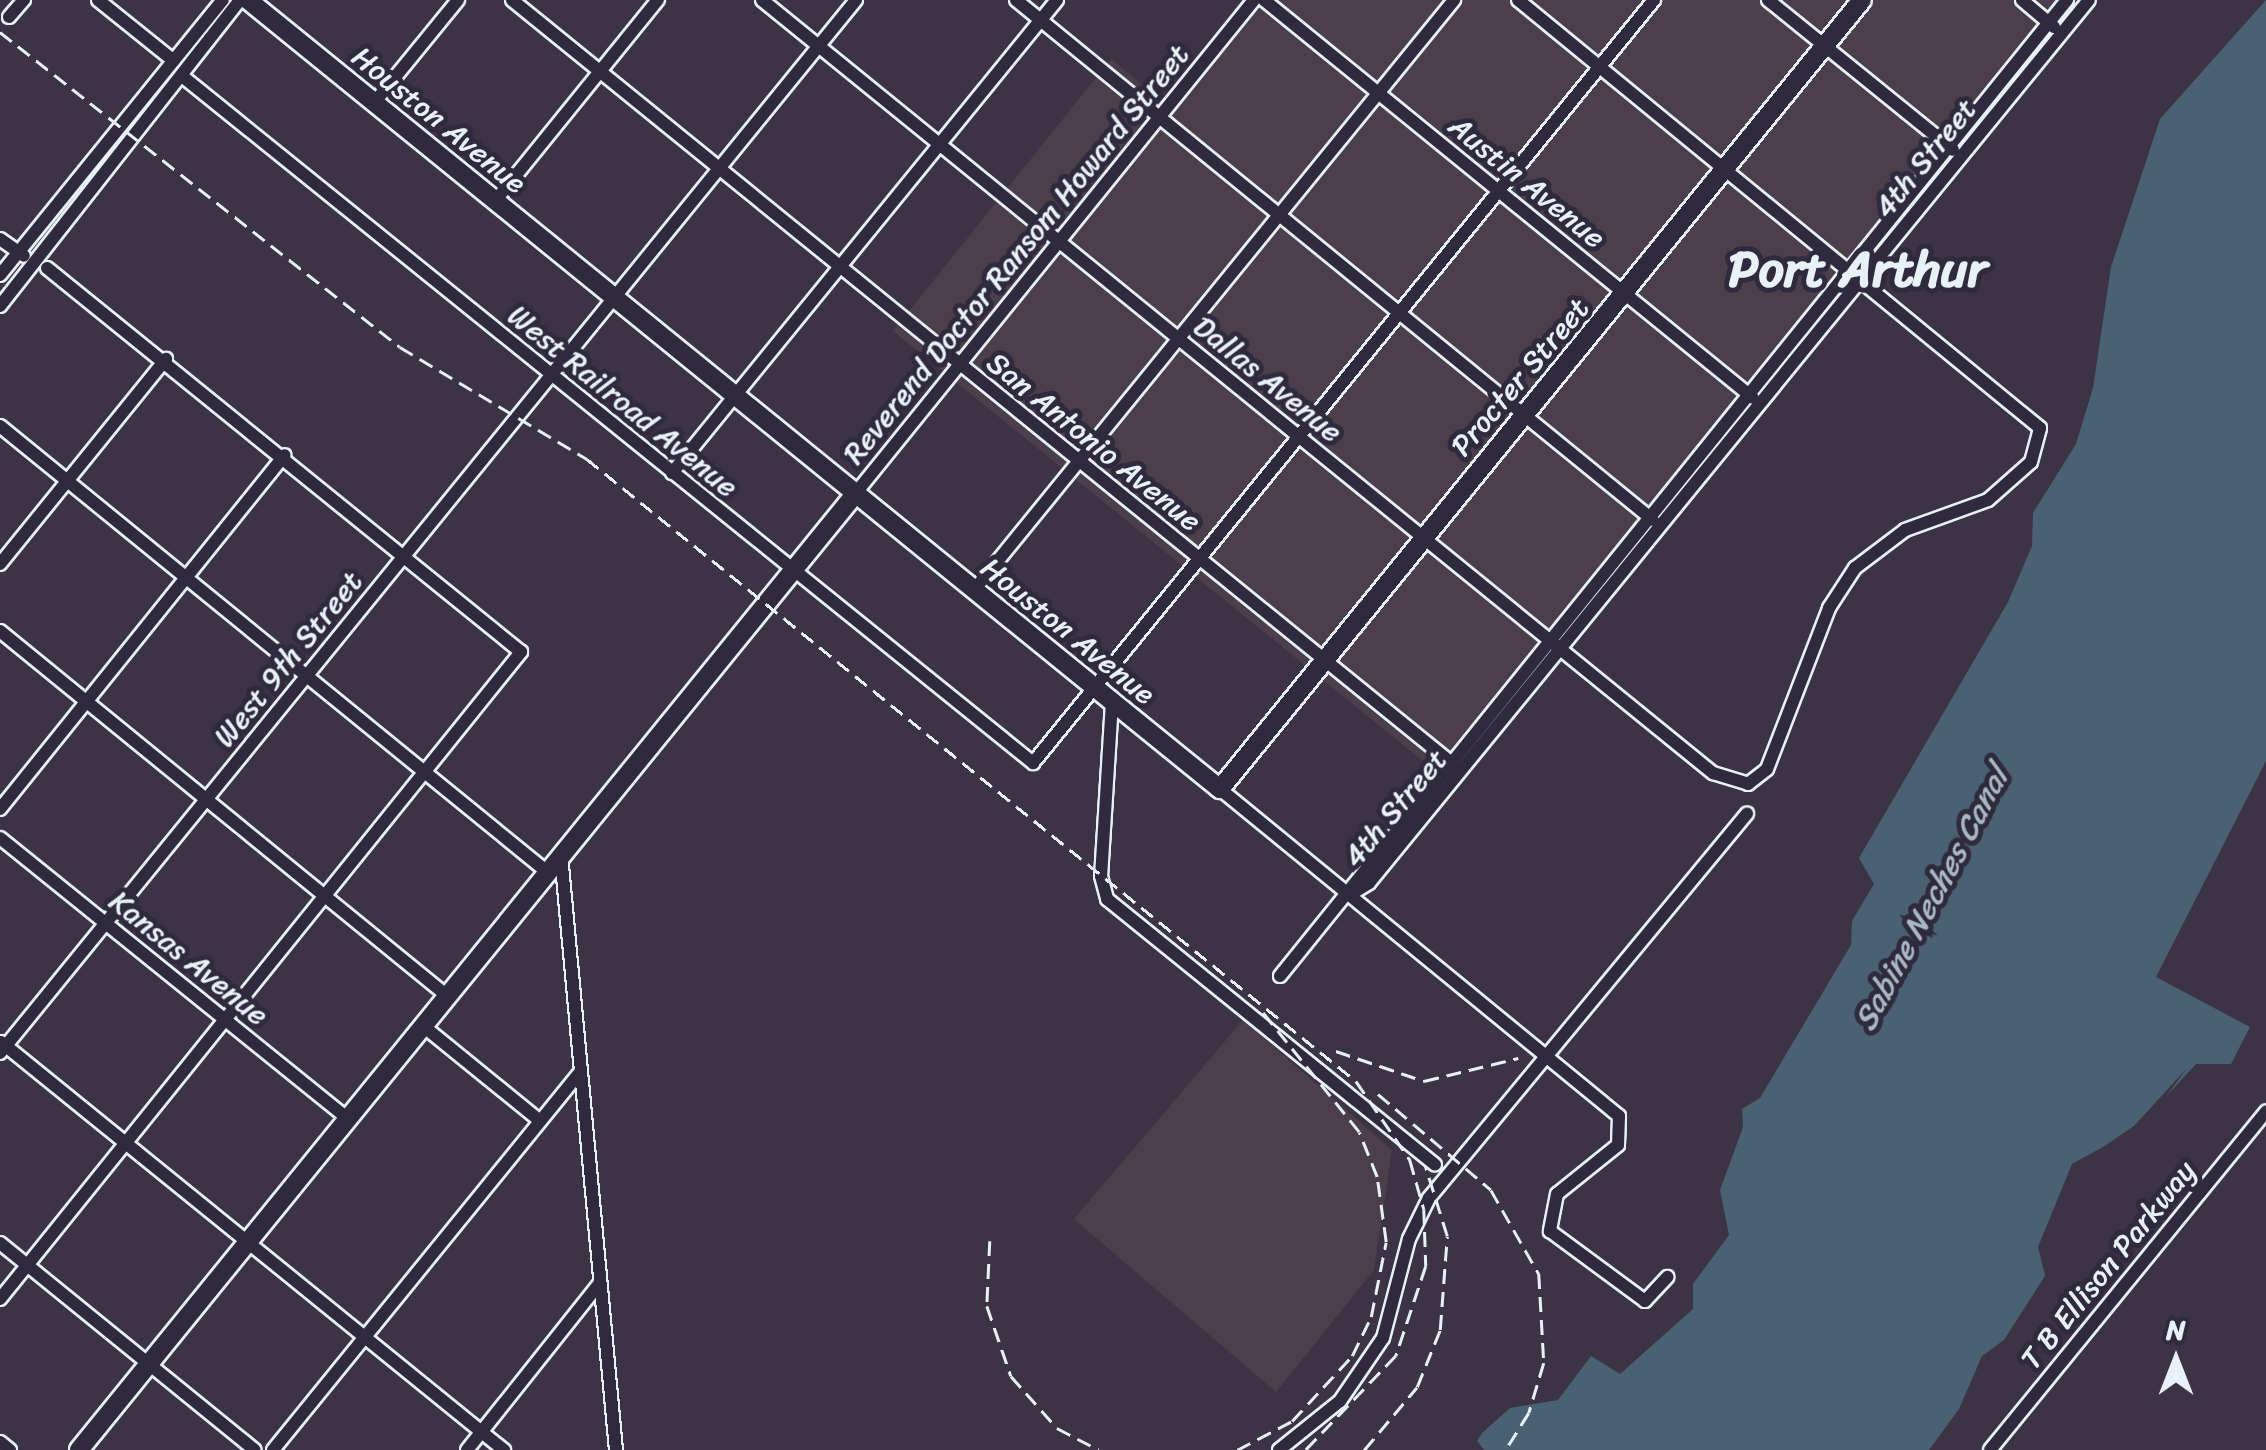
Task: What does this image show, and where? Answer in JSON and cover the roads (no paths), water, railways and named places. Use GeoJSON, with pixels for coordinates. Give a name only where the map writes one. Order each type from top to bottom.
{"type":"FeatureCollection","features":[{"type":"Feature","properties":{"kind":"main road","name":"Houston Avenue"},"geometry":{"type":"LineString","coordinates":[[248,0],[1220,789]]}},
{"type":"Feature","properties":{"kind":"main road","name":"Procter Street"},"geometry":{"type":"LineString","coordinates":[[1220,789],[1862,0]]}},
{"type":"Feature","properties":{"kind":"main road"},"geometry":{"type":"LineString","coordinates":[[79,1450],[855,494]]}},
{"type":"Feature","properties":{"kind":"street"},"geometry":{"type":"LineString","coordinates":[[10,17],[24,0]]}},
{"type":"Feature","properties":{"kind":"street"},"geometry":{"type":"LineString","coordinates":[[98,0],[174,62]]}},
{"type":"Feature","properties":{"kind":"street"},"geometry":{"type":"LineString","coordinates":[[0,276],[224,0]]}},
{"type":"Feature","properties":{"kind":"street"},"geometry":{"type":"LineString","coordinates":[[0,306],[41,265],[240,0]]}},
{"type":"Feature","properties":{"kind":"street"},"geometry":{"type":"LineString","coordinates":[[374,103],[458,0]]}},
{"type":"Feature","properties":{"kind":"street","name":"San Antonio Avenue"},"geometry":{"type":"LineString","coordinates":[[512,0],[1455,765]]}},
{"type":"Feature","properties":{"kind":"street"},"geometry":{"type":"LineString","coordinates":[[495,201],[658,0]]}},
{"type":"Feature","properties":{"kind":"street","name":"Dallas Avenue"},"geometry":{"type":"LineString","coordinates":[[762,0],[1712,773],[1748,784],[1767,769],[1830,608],[1855,568],[1906,530],[1988,500],[2031,462],[2041,445],[2028,412],[1854,275]]}},
{"type":"Feature","properties":{"kind":"street","name":"West 9th Street"},"geometry":{"type":"LineString","coordinates":[[2,1046],[856,0]]}},
{"type":"Feature","properties":{"kind":"street"},"geometry":{"type":"LineString","coordinates":[[1016,0],[1654,521]]}},
{"type":"Feature","properties":{"kind":"street"},"geometry":{"type":"LineString","coordinates":[[672,473],[1057,0]]}},
{"type":"Feature","properties":{"kind":"street","name":"Reverend Doctor Ransom Howard Street"},"geometry":{"type":"LineString","coordinates":[[855,494],[1254,0]]}},
{"type":"Feature","properties":{"kind":"street","name":"Austin Avenue"},"geometry":{"type":"LineString","coordinates":[[1264,0],[1754,399]]}},
{"type":"Feature","properties":{"kind":"street"},"geometry":{"type":"LineString","coordinates":[[974,590],[1454,0]]}},
{"type":"Feature","properties":{"kind":"street"},"geometry":{"type":"LineString","coordinates":[[1518,0],[1854,275]]}},
{"type":"Feature","properties":{"kind":"street"},"geometry":{"type":"LineString","coordinates":[[1094,688],[1654,0]]}},
{"type":"Feature","properties":{"kind":"street"},"geometry":{"type":"LineString","coordinates":[[1768,0],[1953,150]]}},
{"type":"Feature","properties":{"kind":"street"},"geometry":{"type":"LineString","coordinates":[[2022,0],[2054,27]]}},
{"type":"Feature","properties":{"kind":"street","name":"4th Street"},"geometry":{"type":"LineString","coordinates":[[2054,27],[2067,0]]}},
{"type":"Feature","properties":{"kind":"street","name":"4th Street"},"geometry":{"type":"LineString","coordinates":[[1280,976],[1349,895],[1369,883],[1455,765],[2054,27],[2089,0]]}},
{"type":"Feature","properties":{"kind":"street","name":"West Railroad Avenue"},"geometry":{"type":"LineString","coordinates":[[182,76],[1034,763],[1094,688]]}},
{"type":"Feature","properties":{"kind":"street"},"geometry":{"type":"LineString","coordinates":[[0,239],[166,359],[407,552],[522,652],[0,1299]]}},
{"type":"Feature","properties":{"kind":"street"},"geometry":{"type":"LineString","coordinates":[[0,564],[166,359]]}},
{"type":"Feature","properties":{"kind":"street"},"geometry":{"type":"LineString","coordinates":[[0,426],[546,871]]}},
{"type":"Feature","properties":{"kind":"street"},"geometry":{"type":"LineString","coordinates":[[0,809],[285,455]]}},
{"type":"Feature","properties":{"kind":"street"},"geometry":{"type":"LineString","coordinates":[[0,631],[446,994]]}},
{"type":"Feature","properties":{"kind":"street"},"geometry":{"type":"LineString","coordinates":[[1112,702],[1101,876],[1106,899],[1435,1166]]}},
{"type":"Feature","properties":{"kind":"street","name":"Houston Avenue"},"geometry":{"type":"LineString","coordinates":[[1220,789],[1620,1116],[1624,1130],[1618,1146],[1557,1194],[1550,1231],[1646,1301],[1668,1277]]}},
{"type":"Feature","properties":{"kind":"street"},"geometry":{"type":"LineString","coordinates":[[1278,1450],[1320,1422],[1351,1386],[1382,1338],[1409,1239],[1429,1198],[1746,813]]}},
{"type":"Feature","properties":{"kind":"street","name":"Kansas Avenue"},"geometry":{"type":"LineString","coordinates":[[0,838],[346,1118]]}},
{"type":"Feature","properties":{"kind":"street"},"geometry":{"type":"LineString","coordinates":[[561,853],[616,1450]]}},
{"type":"Feature","properties":{"kind":"street"},"geometry":{"type":"LineString","coordinates":[[422,1025],[540,1121]]}},
{"type":"Feature","properties":{"kind":"street"},"geometry":{"type":"LineString","coordinates":[[2,1046],[504,1450]]}},
{"type":"Feature","properties":{"kind":"street"},"geometry":{"type":"LineString","coordinates":[[273,1450],[581,1071]]}},
{"type":"Feature","properties":{"kind":"street","name":"T B Ellison Parkway"},"geometry":{"type":"LineString","coordinates":[[1990,1450],[2266,1111]]}},
{"type":"Feature","properties":{"kind":"street"},"geometry":{"type":"LineString","coordinates":[[0,1243],[255,1450]]}},
{"type":"Feature","properties":{"kind":"street"},"geometry":{"type":"LineString","coordinates":[[467,1450],[600,1283]]}},
{"type":"Feature","properties":{"kind":"street"},"geometry":{"type":"LineString","coordinates":[[0,1442],[10,1450]]}},
{"type":"Feature","properties":{"kind":"water","name":"Sabine Neches Canal"},"geometry":{"type":"Polygon","coordinates":[[[2266,0],[2266,761],[2156,977],[2250,1027],[2231,1064],[2196,1064],[2136,1129],[2072,1164],[2038,1247],[2045,1276],[2004,1340],[1982,1356],[1959,1409],[1929,1450],[1484,1450],[1477,1441],[1510,1408],[1558,1400],[1591,1356],[1620,1374],[1693,1309],[1693,1284],[1729,1235],[1720,1190],[1743,1127],[1742,1109],[1760,1098],[1851,945],[1852,921],[1874,884],[1859,858],[2008,602],[2032,546],[2033,513],[2076,444],[2093,388],[2111,267],[2160,119],[2266,0]]]}},
{"type":"Feature","properties":{"kind":"railway"},"geometry":{"type":"LineString","coordinates":[[0,32],[400,347],[587,459],[1356,1081],[1410,1160],[1424,1209],[1426,1266],[1396,1356],[1306,1450]]}},
{"type":"Feature","properties":{"kind":"railway"},"geometry":{"type":"LineString","coordinates":[[1237,1450],[1292,1421],[1352,1356],[1371,1317],[1386,1242],[1377,1177],[1359,1132],[1263,1013]]}},
{"type":"Feature","properties":{"kind":"railway"},"geometry":{"type":"LineString","coordinates":[[1336,1051],[1424,1081],[1518,1058]]}},
{"type":"Feature","properties":{"kind":"railway"},"geometry":{"type":"LineString","coordinates":[[1378,1094],[1491,1190],[1539,1274],[1544,1363],[1529,1413],[1506,1450]]}},
{"type":"Feature","properties":{"kind":"railway"},"geometry":{"type":"LineString","coordinates":[[1364,1450],[1417,1387],[1440,1330],[1447,1236],[1425,1166]]}},
{"type":"Feature","properties":{"kind":"railway"},"geometry":{"type":"LineString","coordinates":[[990,1241],[987,1306],[1011,1376],[1057,1428],[1099,1450]]}},
{"type":"Feature","properties":{"kind":"district","name":"Port Arthur"},"geometry":{"type":"Point","coordinates":[1858,270]}}]}
